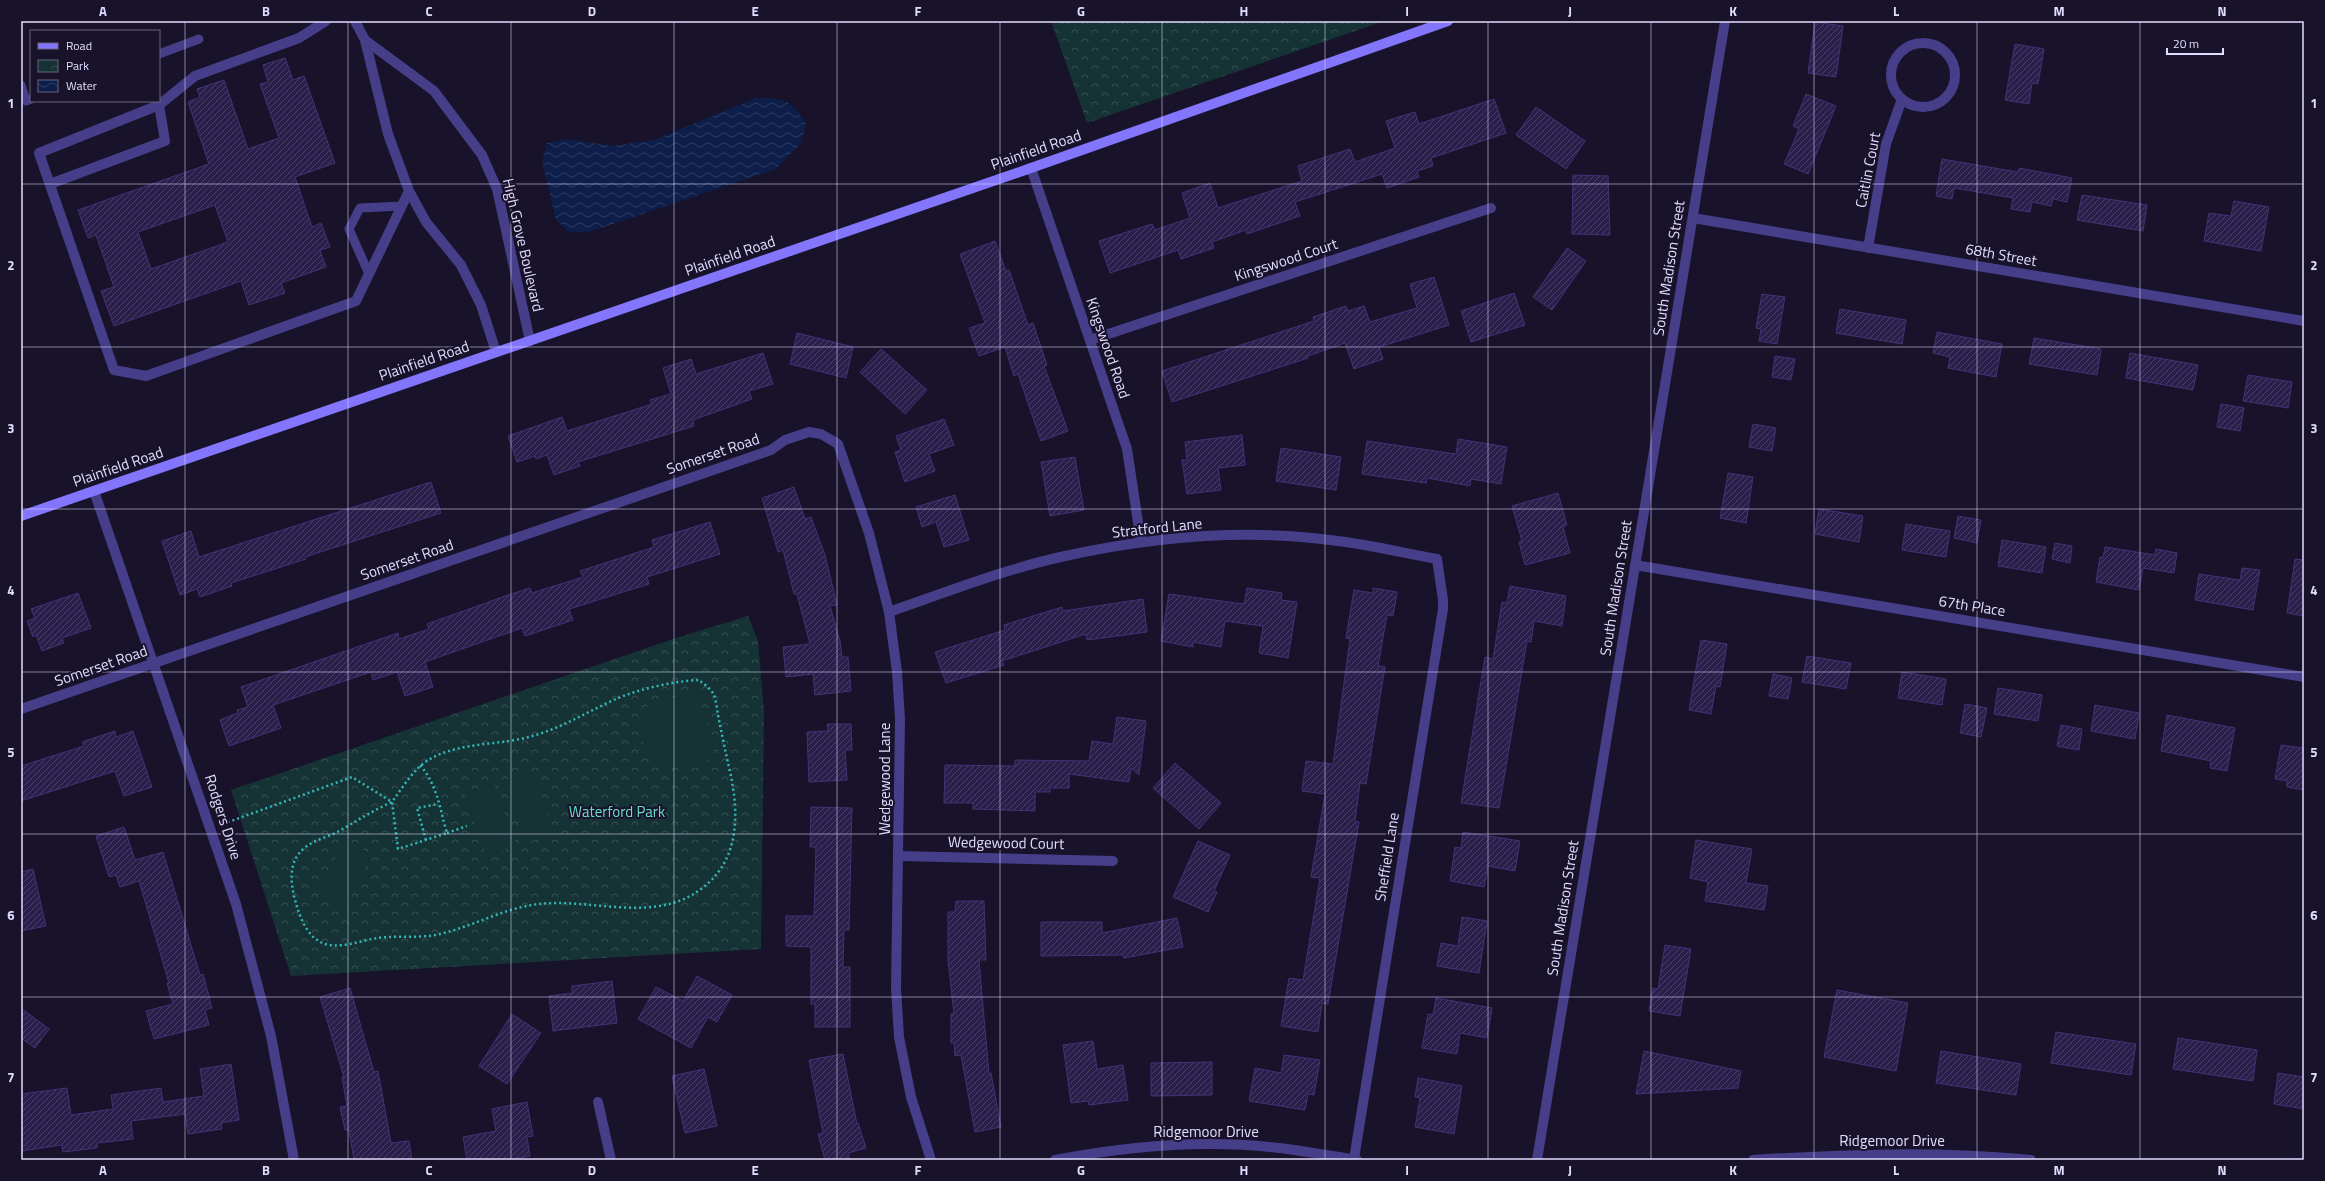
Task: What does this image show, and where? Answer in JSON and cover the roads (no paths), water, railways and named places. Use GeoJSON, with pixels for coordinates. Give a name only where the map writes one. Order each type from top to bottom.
{"type":"FeatureCollection","features":[{"type":"Feature","properties":{"kind":"main road","name":"Plainfield Road"},"geometry":{"type":"LineString","coordinates":[[21,516],[1030,168],[1448,21]]}},
{"type":"Feature","properties":{"kind":"street"},"geometry":{"type":"LineString","coordinates":[[326,21],[299,38],[195,76],[159,105],[39,153],[114,370],[146,376],[356,301],[409,191]]}},
{"type":"Feature","properties":{"kind":"street","name":"High Grove Boulevard"},"geometry":{"type":"LineString","coordinates":[[355,21],[365,40],[388,134],[409,191],[426,222],[461,265],[481,305],[496,352]]}},
{"type":"Feature","properties":{"kind":"street","name":"South Madison Street"},"geometry":{"type":"LineString","coordinates":[[1537,1160],[1725,21]]}},
{"type":"Feature","properties":{"kind":"street","name":"High Grove Boulevard"},"geometry":{"type":"LineString","coordinates":[[365,40],[434,91],[482,156],[497,189],[530,341]]}},
{"type":"Feature","properties":{"kind":"street"},"geometry":{"type":"LineString","coordinates":[[1924,43],[1934,45],[1944,51],[1950,59],[1954,73],[1952,88],[1947,96],[1939,103],[1920,107],[1902,99],[1895,91],[1891,80],[1891,69],[1895,59],[1912,45],[1924,43]]}},
{"type":"Feature","properties":{"kind":"street","name":"Caitlin Court"},"geometry":{"type":"LineString","coordinates":[[1868,248],[1886,144],[1902,99]]}},
{"type":"Feature","properties":{"kind":"street"},"geometry":{"type":"LineString","coordinates":[[50,184],[165,141],[159,105]]}},
{"type":"Feature","properties":{"kind":"street","name":"Kingswood Road"},"geometry":{"type":"LineString","coordinates":[[1030,168],[1127,449],[1141,542]]}},
{"type":"Feature","properties":{"kind":"street","name":"Kingswood Court"},"geometry":{"type":"LineString","coordinates":[[1090,340],[1491,208]]}},
{"type":"Feature","properties":{"kind":"street","name":"68th Street"},"geometry":{"type":"LineString","coordinates":[[1693,218],[2304,321]]}},
{"type":"Feature","properties":{"kind":"street","name":"Wedgewood Lane"},"geometry":{"type":"LineString","coordinates":[[800,434],[809,432],[821,434],[838,444],[869,533],[889,612],[897,672],[900,719],[896,988],[899,1037],[910,1097],[931,1160]]}},
{"type":"Feature","properties":{"kind":"street","name":"Somerset Road"},"geometry":{"type":"LineString","coordinates":[[21,709],[771,450],[785,440],[800,434]]}},
{"type":"Feature","properties":{"kind":"street","name":"Rodgers Drive"},"geometry":{"type":"LineString","coordinates":[[94,491],[211,828],[250,950],[272,1043],[294,1160]]}},
{"type":"Feature","properties":{"kind":"street","name":"Stratford Lane"},"geometry":{"type":"LineString","coordinates":[[889,612],[1024,566],[1064,556],[1141,542],[1217,536],[1279,536],[1338,541],[1437,559]]}},
{"type":"Feature","properties":{"kind":"street","name":"Sheffield Lane"},"geometry":{"type":"LineString","coordinates":[[1354,1160],[1443,609],[1437,559]]}},
{"type":"Feature","properties":{"kind":"street","name":"67th Place"},"geometry":{"type":"LineString","coordinates":[[1635,565],[2304,677]]}},
{"type":"Feature","properties":{"kind":"street","name":"Wedgewood Court"},"geometry":{"type":"LineString","coordinates":[[899,856],[1113,861]]}},
{"type":"Feature","properties":{"kind":"street"},"geometry":{"type":"LineString","coordinates":[[598,1102],[611,1160]]}},
{"type":"Feature","properties":{"kind":"street","name":"Ridgemoor Drive"},"geometry":{"type":"LineString","coordinates":[[1055,1160],[1137,1148],[1183,1145],[1278,1148],[1357,1160]]}},
{"type":"Feature","properties":{"kind":"street","name":"Ridgemoor Drive"},"geometry":{"type":"LineString","coordinates":[[1753,1160],[1874,1155],[1953,1156],[2031,1160]]}},
{"type":"Feature","properties":{"kind":"lane"},"geometry":{"type":"LineString","coordinates":[[160,54],[199,40]]}},
{"type":"Feature","properties":{"kind":"lane"},"geometry":{"type":"LineString","coordinates":[[21,85],[26,101],[30,100]]}},
{"type":"Feature","properties":{"kind":"lane"},"geometry":{"type":"LineString","coordinates":[[369,274],[349,229],[360,208],[402,206]]}},
{"type":"Feature","properties":{"kind":"water"},"geometry":{"type":"Polygon","coordinates":[[[756,98],[773,99],[786,102],[796,109],[806,124],[801,143],[776,169],[592,231],[570,233],[556,220],[542,161],[547,143],[568,139],[612,146],[654,140],[756,98]]]}},
{"type":"Feature","properties":{"kind":"park label","name":"Waterford Park"},"geometry":{"type":"Point","coordinates":[617,812]}}]}
